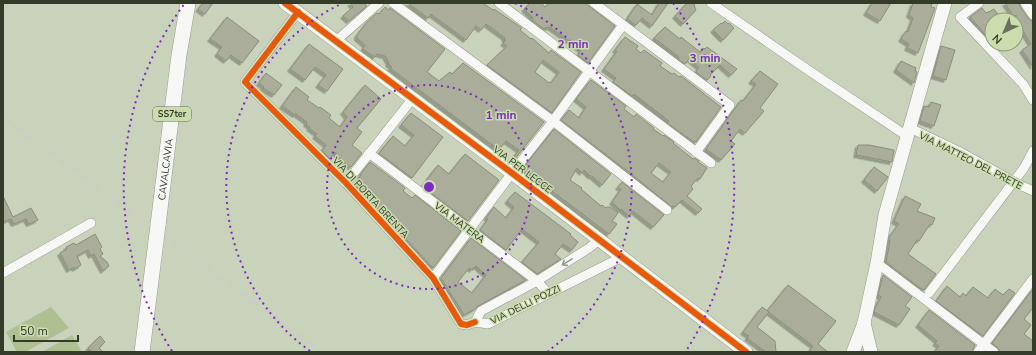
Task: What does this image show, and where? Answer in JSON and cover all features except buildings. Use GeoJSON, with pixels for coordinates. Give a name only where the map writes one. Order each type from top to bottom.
{"type":"FeatureCollection","features":[{"type":"Feature","properties":{"kind":"main road","name":"CAVALCAVIA"},"geometry":{"type":"LineString","coordinates":[[142,352],[179,55],[188,3]]}},
{"type":"Feature","properties":{"kind":"street","name":"VIA PER LECCE"},"geometry":{"type":"LineString","coordinates":[[285,3],[413,98],[746,352]]}},
{"type":"Feature","properties":{"kind":"street"},"geometry":{"type":"LineString","coordinates":[[336,41],[379,3]]}},
{"type":"Feature","properties":{"kind":"street"},"geometry":{"type":"LineString","coordinates":[[393,3],[553,121],[667,210]]}},
{"type":"Feature","properties":{"kind":"street"},"geometry":{"type":"LineString","coordinates":[[499,3],[711,163]]}},
{"type":"Feature","properties":{"kind":"street"},"geometry":{"type":"LineString","coordinates":[[594,3],[730,105],[696,152]]}},
{"type":"Feature","properties":{"kind":"street","name":"VIA MATTEO DEL PRETE"},"geometry":{"type":"LineString","coordinates":[[712,3],[811,72],[908,132],[958,151],[1033,191]]}},
{"type":"Feature","properties":{"kind":"street"},"geometry":{"type":"LineString","coordinates":[[980,3],[960,17],[1023,84],[1033,100]]}},
{"type":"Feature","properties":{"kind":"street"},"geometry":{"type":"LineString","coordinates":[[1025,3],[1033,15]]}},
{"type":"Feature","properties":{"kind":"street"},"geometry":{"type":"LineString","coordinates":[[853,352],[864,323],[877,263],[885,216],[942,5]]}},
{"type":"Feature","properties":{"kind":"street","name":"VIA DI PORTA BRENTA"},"geometry":{"type":"LineString","coordinates":[[298,12],[245,82],[346,183],[433,278],[461,324],[475,322]]}},
{"type":"Feature","properties":{"kind":"street"},"geometry":{"type":"LineString","coordinates":[[433,278],[553,121],[623,25]]}},
{"type":"Feature","properties":{"kind":"street"},"geometry":{"type":"LineString","coordinates":[[346,183],[413,98]]}},
{"type":"Feature","properties":{"kind":"street"},"geometry":{"type":"LineString","coordinates":[[929,293],[1024,168],[1033,151]]}},
{"type":"Feature","properties":{"kind":"street","name":"VIA MATERA"},"geometry":{"type":"LineString","coordinates":[[369,153],[537,281],[548,293]]}},
{"type":"Feature","properties":{"kind":"street"},"geometry":{"type":"LineString","coordinates":[[3,273],[91,223]]}},
{"type":"Feature","properties":{"kind":"street","name":"VIA DELLI POZZI"},"geometry":{"type":"LineString","coordinates":[[599,240],[537,281],[481,311],[475,322],[488,324],[622,257]]}},
{"type":"Feature","properties":{"kind":"street"},"geometry":{"type":"LineString","coordinates":[[877,263],[994,352]]}},
{"type":"Feature","properties":{"kind":"street"},"geometry":{"type":"LineString","coordinates":[[978,352],[1033,279]]}},
{"type":"Feature","properties":{"kind":"street"},"geometry":{"type":"LineString","coordinates":[[864,323],[871,352]]}},
{"type":"Feature","properties":{"kind":"green space"},"geometry":{"type":"Polygon","coordinates":[[[51,307],[69,328],[25,352],[17,352],[6,332],[51,307]]]}},
{"type":"Feature","properties":{"kind":"green space"},"geometry":{"type":"Polygon","coordinates":[[[72,335],[82,352],[42,352],[72,335]]]}},
{"type":"Feature","properties":{"kind":"railway"},"geometry":{"type":"LineString","coordinates":[[3,118],[322,352]]}},
{"type":"Feature","properties":{"kind":"cycle path"},"geometry":{"type":"LineString","coordinates":[[285,3],[512,173],[746,352]]}},
{"type":"Feature","properties":{"kind":"cycle path"},"geometry":{"type":"LineString","coordinates":[[298,12],[245,82],[346,183],[433,278],[461,324],[467,325],[475,322]]}}]}
